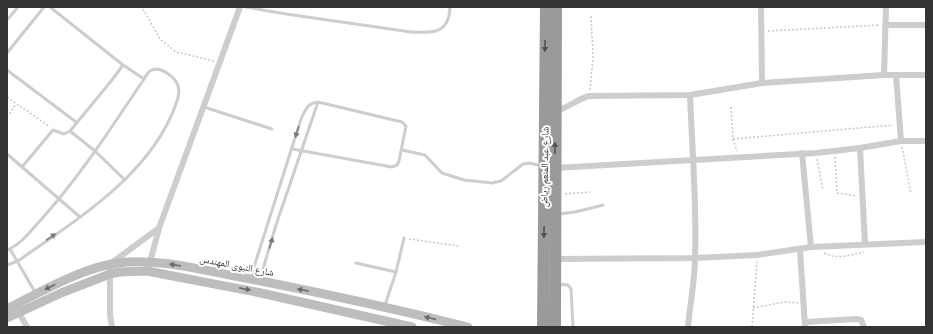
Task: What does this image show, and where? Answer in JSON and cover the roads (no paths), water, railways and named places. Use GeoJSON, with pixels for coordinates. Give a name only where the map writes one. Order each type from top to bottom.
{"type":"FeatureCollection","features":[{"type":"Feature","properties":{"kind":"highway","name":"شارع عبد المنعم رياض"},"geometry":{"type":"LineString","coordinates":[[543,327],[550,167],[546,7]]}},
{"type":"Feature","properties":{"kind":"highway","name":"شارع عبد المنعم رياض"},"geometry":{"type":"LineString","coordinates":[[555,327],[555,259],[549,215],[556,195],[550,167],[556,111],[556,7]]}},
{"type":"Feature","properties":{"kind":"street"},"geometry":{"type":"LineString","coordinates":[[149,266],[159,228],[240,7]]}},
{"type":"Feature","properties":{"kind":"street"},"geometry":{"type":"LineString","coordinates":[[761,7],[762,83]]}},
{"type":"Feature","properties":{"kind":"street"},"geometry":{"type":"LineString","coordinates":[[884,75],[886,7]]}},
{"type":"Feature","properties":{"kind":"street"},"geometry":{"type":"LineString","coordinates":[[886,25],[926,25]]}},
{"type":"Feature","properties":{"kind":"street"},"geometry":{"type":"LineString","coordinates":[[556,111],[589,96],[690,94],[762,83],[884,75],[926,75]]}},
{"type":"Feature","properties":{"kind":"street"},"geometry":{"type":"LineString","coordinates":[[896,75],[901,141]]}},
{"type":"Feature","properties":{"kind":"street"},"geometry":{"type":"LineString","coordinates":[[688,327],[695,258],[696,208],[692,160],[690,94]]}},
{"type":"Feature","properties":{"kind":"street"},"geometry":{"type":"LineString","coordinates":[[550,167],[816,153],[901,141],[926,141]]}},
{"type":"Feature","properties":{"kind":"street"},"geometry":{"type":"LineString","coordinates":[[860,148],[865,244]]}},
{"type":"Feature","properties":{"kind":"street"},"geometry":{"type":"LineString","coordinates":[[802,153],[811,247]]}},
{"type":"Feature","properties":{"kind":"street"},"geometry":{"type":"LineString","coordinates":[[112,327],[110,315],[110,264],[159,228]]}},
{"type":"Feature","properties":{"kind":"street"},"geometry":{"type":"LineString","coordinates":[[555,259],[695,258],[757,255],[811,247],[926,242]]}},
{"type":"Feature","properties":{"kind":"street"},"geometry":{"type":"LineString","coordinates":[[800,249],[805,324],[856,319],[861,320],[864,327]]}},
{"type":"Feature","properties":{"kind":"street","name":"شارع النبوى المهندس"},"geometry":{"type":"LineString","coordinates":[[7,309],[36,294],[86,272],[119,262],[220,273],[258,280],[468,327]]}},
{"type":"Feature","properties":{"kind":"street","name":"شارع النبوى المهندس"},"geometry":{"type":"LineString","coordinates":[[7,318],[60,293],[110,274],[149,266],[218,284],[412,327]]}},
{"type":"Feature","properties":{"kind":"street"},"geometry":{"type":"LineString","coordinates":[[218,284],[220,273]]}},
{"type":"Feature","properties":{"kind":"street"},"geometry":{"type":"LineString","coordinates":[[258,280],[262,293]]}},
{"type":"Feature","properties":{"kind":"street"},"geometry":{"type":"LineString","coordinates":[[380,320],[384,307]]}},
{"type":"Feature","properties":{"kind":"street"},"geometry":{"type":"LineString","coordinates":[[18,313],[27,327]]}},
{"type":"Feature","properties":{"kind":"lane"},"geometry":{"type":"LineString","coordinates":[[7,20],[18,7]]}},
{"type":"Feature","properties":{"kind":"lane"},"geometry":{"type":"LineString","coordinates":[[7,53],[44,7]]}},
{"type":"Feature","properties":{"kind":"lane"},"geometry":{"type":"LineString","coordinates":[[50,7],[123,65],[144,79]]}},
{"type":"Feature","properties":{"kind":"lane"},"geometry":{"type":"LineString","coordinates":[[246,7],[411,32],[432,33],[440,30],[446,23],[450,13],[450,7]]}},
{"type":"Feature","properties":{"kind":"lane"},"geometry":{"type":"LineString","coordinates":[[22,167],[53,130],[64,134],[70,131],[123,65]]}},
{"type":"Feature","properties":{"kind":"lane"},"geometry":{"type":"LineString","coordinates":[[7,70],[76,122]]}},
{"type":"Feature","properties":{"kind":"lane"},"geometry":{"type":"LineString","coordinates":[[7,265],[18,261],[80,217],[125,180],[137,168],[168,121],[179,92],[176,82],[162,70],[150,70],[60,200],[30,232],[9,249],[18,261],[36,294]]}},
{"type":"Feature","properties":{"kind":"lane"},"geometry":{"type":"LineString","coordinates":[[258,280],[318,102]]}},
{"type":"Feature","properties":{"kind":"lane"},"geometry":{"type":"LineString","coordinates":[[258,280],[274,204],[292,149],[305,110],[311,104],[318,102],[404,123],[406,126],[398,164],[392,167],[292,149]]}},
{"type":"Feature","properties":{"kind":"lane"},"geometry":{"type":"LineString","coordinates":[[204,107],[272,129]]}},
{"type":"Feature","properties":{"kind":"lane"},"geometry":{"type":"LineString","coordinates":[[70,131],[95,151],[125,180]]}},
{"type":"Feature","properties":{"kind":"lane"},"geometry":{"type":"LineString","coordinates":[[402,150],[424,155],[442,173],[471,181],[492,183],[501,181],[525,163],[550,167]]}},
{"type":"Feature","properties":{"kind":"lane"},"geometry":{"type":"LineString","coordinates":[[7,154],[80,217]]}},
{"type":"Feature","properties":{"kind":"lane"},"geometry":{"type":"LineString","coordinates":[[274,204],[282,206]]}},
{"type":"Feature","properties":{"kind":"lane"},"geometry":{"type":"LineString","coordinates":[[549,215],[575,212],[603,205]]}},
{"type":"Feature","properties":{"kind":"lane"},"geometry":{"type":"LineString","coordinates":[[384,307],[396,272],[404,238]]}},
{"type":"Feature","properties":{"kind":"lane"},"geometry":{"type":"LineString","coordinates":[[356,263],[396,272]]}},
{"type":"Feature","properties":{"kind":"lane"},"geometry":{"type":"LineString","coordinates":[[555,284],[568,285],[571,289],[572,327]]}}]}
